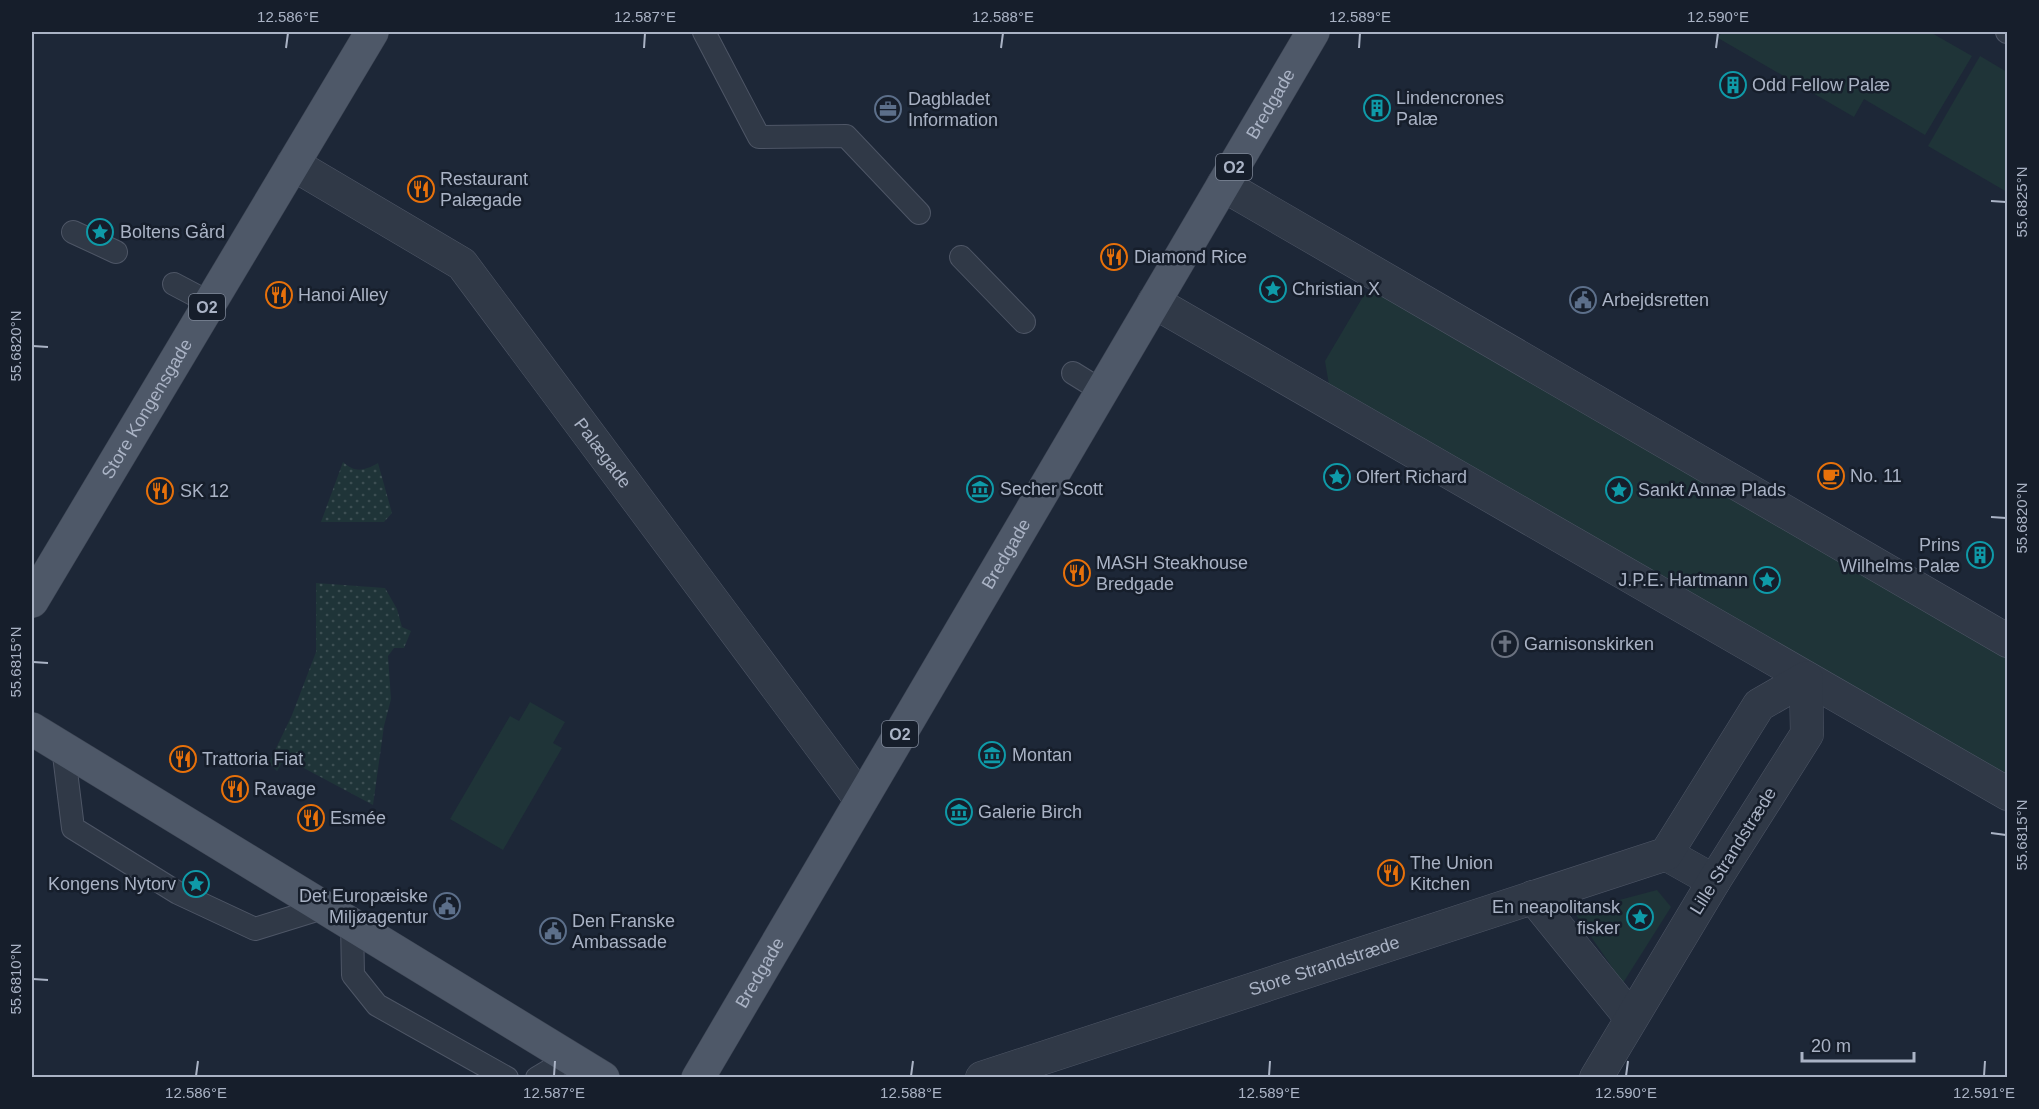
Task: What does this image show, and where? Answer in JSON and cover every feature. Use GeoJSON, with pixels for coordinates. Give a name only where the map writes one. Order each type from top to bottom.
{"type":"FeatureCollection","features":[{"type":"Feature","properties":{"kind":"main road","name":"Store Kongensgade"},"geometry":{"type":"LineString","coordinates":[[32,601],[372,32]]}},
{"type":"Feature","properties":{"kind":"main road","name":"Bredgade"},"geometry":{"type":"LineString","coordinates":[[698,1077],[1313,32]]}},
{"type":"Feature","properties":{"kind":"main road"},"geometry":{"type":"LineString","coordinates":[[32,729],[603,1077]]}},
{"type":"Feature","properties":{"kind":"street","name":"Palægade"},"geometry":{"type":"LineString","coordinates":[[293,164],[462,264],[861,800]]}},
{"type":"Feature","properties":{"kind":"street"},"geometry":{"type":"LineString","coordinates":[[1223,185],[2007,640]]}},
{"type":"Feature","properties":{"kind":"street"},"geometry":{"type":"LineString","coordinates":[[1154,302],[2007,794]]}},
{"type":"Feature","properties":{"kind":"street"},"geometry":{"type":"LineString","coordinates":[[1714,881],[1666,854],[1759,705],[1806,678]]}},
{"type":"Feature","properties":{"kind":"street","name":"Lille Strandstræde"},"geometry":{"type":"LineString","coordinates":[[1596,1077],[1714,881],[1807,735],[1806,678]]}},
{"type":"Feature","properties":{"kind":"street","name":"Store Strandstræde"},"geometry":{"type":"LineString","coordinates":[[982,1077],[1666,854]]}},
{"type":"Feature","properties":{"kind":"street"},"geometry":{"type":"LineString","coordinates":[[1533,897],[1632,1018]]}},
{"type":"Feature","properties":{"kind":"lane"},"geometry":{"type":"LineString","coordinates":[[704,32],[759,137],[846,136],[919,213]]}},
{"type":"Feature","properties":{"kind":"lane"},"geometry":{"type":"LineString","coordinates":[[73,232],[116,252]]}},
{"type":"Feature","properties":{"kind":"lane"},"geometry":{"type":"LineString","coordinates":[[961,257],[1024,322]]}},
{"type":"Feature","properties":{"kind":"lane"},"geometry":{"type":"LineString","coordinates":[[174,284],[210,303]]}},
{"type":"Feature","properties":{"kind":"lane"},"geometry":{"type":"LineString","coordinates":[[1073,373],[1102,391]]}},
{"type":"Feature","properties":{"kind":"lane"},"geometry":{"type":"LineString","coordinates":[[63,747],[73,828],[178,892],[255,929],[339,915],[353,975],[377,1005],[507,1077]]}},
{"type":"Feature","properties":{"kind":"lane"},"geometry":{"type":"LineString","coordinates":[[537,1077],[572,1057]]}},
{"type":"Feature","properties":{"kind":"green space"},"geometry":{"type":"Polygon","coordinates":[[[1722,32],[1930,32],[1972,56],[1925,135],[1864,99],[1854,117],[1718,38],[1722,32]]]}},
{"type":"Feature","properties":{"kind":"green space"},"geometry":{"type":"Polygon","coordinates":[[[1980,56],[2007,72],[2007,192],[1928,146],[1980,56]]]}},
{"type":"Feature","properties":{"kind":"green space"},"geometry":{"type":"Polygon","coordinates":[[[1379,293],[2007,657],[2007,781],[1329,385],[1325,361],[1364,295],[1379,293]]]}},
{"type":"Feature","properties":{"kind":"green space"},"geometry":{"type":"Polygon","coordinates":[[[343,462],[360,470],[378,463],[392,513],[384,522],[321,522],[343,462]]]}},
{"type":"Feature","properties":{"kind":"green space"},"geometry":{"type":"Polygon","coordinates":[[[316,583],[385,588],[397,609],[402,627],[411,631],[404,648],[394,648],[388,656],[391,699],[384,726],[373,805],[285,758],[277,771],[269,763],[292,715],[316,652],[316,583]]]}},
{"type":"Feature","properties":{"kind":"green space"},"geometry":{"type":"Polygon","coordinates":[[[530,702],[565,722],[553,743],[562,748],[503,850],[450,819],[510,716],[519,721],[530,702]]]}},
{"type":"Feature","properties":{"kind":"green space"},"geometry":{"type":"Polygon","coordinates":[[[1657,890],[1671,907],[1623,983],[1574,912],[1657,890]]]}},
{"type":"Feature","properties":{"kind":"place","name":"Odd Fellow Palæ"},"geometry":{"type":"Point","coordinates":[1733,85]}},
{"type":"Feature","properties":{"kind":"place","name":"Lindencrones Palæ"},"geometry":{"type":"Point","coordinates":[1377,108]}},
{"type":"Feature","properties":{"kind":"place","name":"Dagbladet Information"},"geometry":{"type":"Point","coordinates":[888,109]}},
{"type":"Feature","properties":{"kind":"place","name":"Restaurant Palægade"},"geometry":{"type":"Point","coordinates":[421,189]}},
{"type":"Feature","properties":{"kind":"place","name":"Boltens Gård"},"geometry":{"type":"Point","coordinates":[100,232]}},
{"type":"Feature","properties":{"kind":"place","name":"Diamond Rice"},"geometry":{"type":"Point","coordinates":[1114,257]}},
{"type":"Feature","properties":{"kind":"place","name":"Christian X"},"geometry":{"type":"Point","coordinates":[1273,289]}},
{"type":"Feature","properties":{"kind":"place","name":"Hanoi Alley"},"geometry":{"type":"Point","coordinates":[279,295]}},
{"type":"Feature","properties":{"kind":"place","name":"Arbejdsretten"},"geometry":{"type":"Point","coordinates":[1583,300]}},
{"type":"Feature","properties":{"kind":"place","name":"No. 11"},"geometry":{"type":"Point","coordinates":[1831,476]}},
{"type":"Feature","properties":{"kind":"place","name":"Olfert Richard"},"geometry":{"type":"Point","coordinates":[1337,477]}},
{"type":"Feature","properties":{"kind":"place","name":"Secher Scott"},"geometry":{"type":"Point","coordinates":[980,489]}},
{"type":"Feature","properties":{"kind":"place","name":"Sankt Annæ Plads"},"geometry":{"type":"Point","coordinates":[1619,490]}},
{"type":"Feature","properties":{"kind":"place","name":"SK 12"},"geometry":{"type":"Point","coordinates":[160,491]}},
{"type":"Feature","properties":{"kind":"place","name":"Prins Wilhelms Palæ"},"geometry":{"type":"Point","coordinates":[1980,555]}},
{"type":"Feature","properties":{"kind":"place","name":"MASH Steakhouse Bredgade"},"geometry":{"type":"Point","coordinates":[1077,573]}},
{"type":"Feature","properties":{"kind":"place","name":"J.P.E. Hartmann"},"geometry":{"type":"Point","coordinates":[1767,580]}},
{"type":"Feature","properties":{"kind":"place","name":"Garnisonskirken"},"geometry":{"type":"Point","coordinates":[1505,644]}},
{"type":"Feature","properties":{"kind":"place","name":"Montan"},"geometry":{"type":"Point","coordinates":[992,755]}},
{"type":"Feature","properties":{"kind":"place","name":"Trattoria Fiat"},"geometry":{"type":"Point","coordinates":[183,759]}},
{"type":"Feature","properties":{"kind":"place","name":"Ravage"},"geometry":{"type":"Point","coordinates":[235,789]}},
{"type":"Feature","properties":{"kind":"place","name":"Galerie Birch"},"geometry":{"type":"Point","coordinates":[959,812]}},
{"type":"Feature","properties":{"kind":"place","name":"Esmée"},"geometry":{"type":"Point","coordinates":[311,818]}},
{"type":"Feature","properties":{"kind":"place","name":"The Union Kitchen"},"geometry":{"type":"Point","coordinates":[1391,873]}},
{"type":"Feature","properties":{"kind":"place","name":"Kongens Nytorv"},"geometry":{"type":"Point","coordinates":[196,884]}},
{"type":"Feature","properties":{"kind":"place","name":"Det Europæiske Miljøagentur"},"geometry":{"type":"Point","coordinates":[447,906]}},
{"type":"Feature","properties":{"kind":"place","name":"En neapolitansk fisker"},"geometry":{"type":"Point","coordinates":[1640,917]}},
{"type":"Feature","properties":{"kind":"place","name":"Den Franske Ambassade"},"geometry":{"type":"Point","coordinates":[553,931]}}]}
